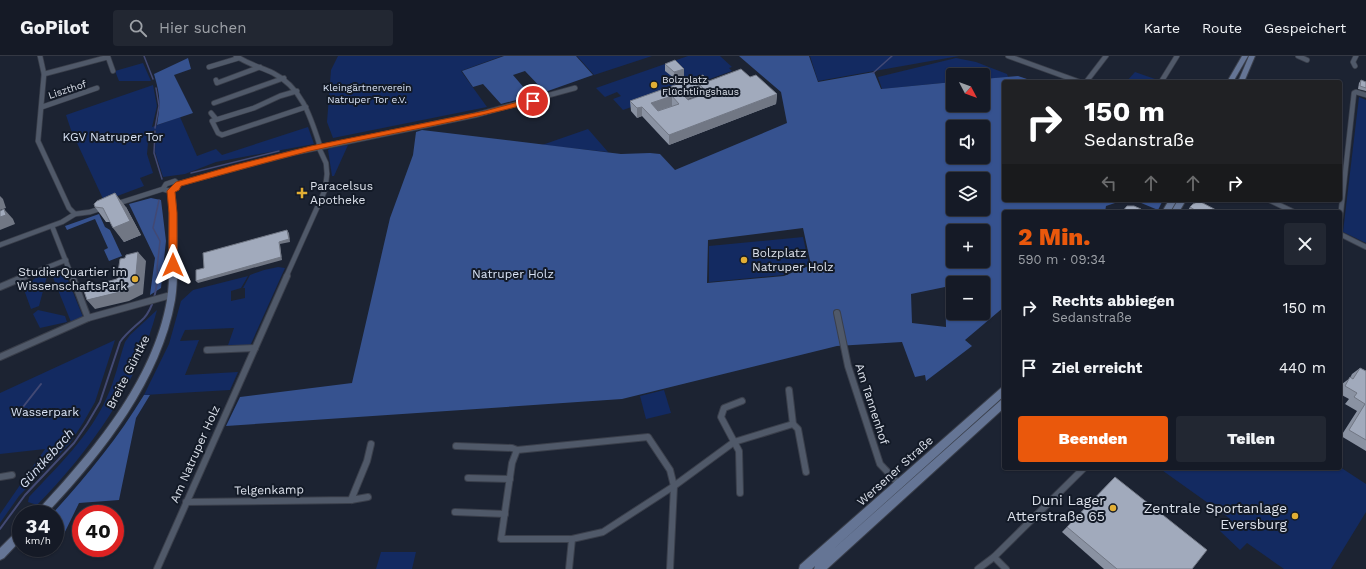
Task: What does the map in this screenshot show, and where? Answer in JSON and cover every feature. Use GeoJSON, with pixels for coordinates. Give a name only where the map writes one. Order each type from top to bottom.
{"type":"FeatureCollection","features":[{"type":"Feature","properties":{"kind":"main road"},"geometry":{"type":"LineString","coordinates":[[1231,80],[1245,56]]}},
{"type":"Feature","properties":{"kind":"main road"},"geometry":{"type":"LineString","coordinates":[[1242,80],[1252,56]]}},
{"type":"Feature","properties":{"kind":"main road","name":"Breite Güntke"},"geometry":{"type":"LineString","coordinates":[[49,505],[65,488],[111,431],[148,365],[157,345],[166,318],[171,295],[173,213],[171,191]]}},
{"type":"Feature","properties":{"kind":"main road","name":"Wersener Straße"},"geometry":{"type":"LineString","coordinates":[[819,569],[1002,393]]}},
{"type":"Feature","properties":{"kind":"main road","name":"Wersener Straße"},"geometry":{"type":"LineString","coordinates":[[804,569],[1002,405]]}},
{"type":"Feature","properties":{"kind":"main road"},"geometry":{"type":"LineString","coordinates":[[0,555],[12,542]]}},
{"type":"Feature","properties":{"kind":"street"},"geometry":{"type":"LineString","coordinates":[[40,56],[44,74],[38,141],[69,208],[75,214]]}},
{"type":"Feature","properties":{"kind":"street"},"geometry":{"type":"LineString","coordinates":[[44,74],[107,56],[113,71]]}},
{"type":"Feature","properties":{"kind":"street"},"geometry":{"type":"LineString","coordinates":[[1008,56],[1074,80]]}},
{"type":"Feature","properties":{"kind":"street"},"geometry":{"type":"LineString","coordinates":[[1088,80],[1106,56]]}},
{"type":"Feature","properties":{"kind":"street"},"geometry":{"type":"LineString","coordinates":[[1162,80],[1177,56]]}},
{"type":"Feature","properties":{"kind":"street"},"geometry":{"type":"LineString","coordinates":[[1298,56],[1307,60]]}},
{"type":"Feature","properties":{"kind":"street"},"geometry":{"type":"LineString","coordinates":[[1355,66],[1353,62],[1356,56]]}},
{"type":"Feature","properties":{"kind":"street"},"geometry":{"type":"LineString","coordinates":[[209,67],[238,57],[284,78]]}},
{"type":"Feature","properties":{"kind":"street"},"geometry":{"type":"LineString","coordinates":[[216,80],[218,83],[260,67]]}},
{"type":"Feature","properties":{"kind":"street"},"geometry":{"type":"LineString","coordinates":[[214,103],[284,78]]}},
{"type":"Feature","properties":{"kind":"street","name":"Am Natruper Holz"},"geometry":{"type":"LineString","coordinates":[[157,569],[325,190],[327,172],[326,163],[319,148],[319,143],[306,107],[297,91],[284,78]]}},
{"type":"Feature","properties":{"kind":"street","name":"Liszthof"},"geometry":{"type":"LineString","coordinates":[[42,106],[97,88]]}},
{"type":"Feature","properties":{"kind":"street"},"geometry":{"type":"LineString","coordinates":[[162,189],[171,191],[176,188],[178,184],[267,159],[486,113],[575,88]]}},
{"type":"Feature","properties":{"kind":"street"},"geometry":{"type":"LineString","coordinates":[[297,91],[280,96],[254,108],[212,121],[218,134],[222,135],[306,107]]}},
{"type":"Feature","properties":{"kind":"street"},"geometry":{"type":"LineString","coordinates":[[1342,202],[1354,93],[1356,92],[1366,95]]}},
{"type":"Feature","properties":{"kind":"street"},"geometry":{"type":"LineString","coordinates":[[211,113],[216,119]]}},
{"type":"Feature","properties":{"kind":"street"},"geometry":{"type":"LineString","coordinates":[[113,205],[162,189],[164,185],[169,182],[175,181],[178,184]]}},
{"type":"Feature","properties":{"kind":"street"},"geometry":{"type":"LineString","coordinates":[[1273,202],[1290,210]]}},
{"type":"Feature","properties":{"kind":"street"},"geometry":{"type":"LineString","coordinates":[[0,245],[62,222],[75,214],[90,212],[106,207]]}},
{"type":"Feature","properties":{"kind":"street"},"geometry":{"type":"LineString","coordinates":[[52,226],[88,318]]}},
{"type":"Feature","properties":{"kind":"street"},"geometry":{"type":"LineString","coordinates":[[1342,235],[1366,247]]}},
{"type":"Feature","properties":{"kind":"street"},"geometry":{"type":"LineString","coordinates":[[0,287],[66,260]]}},
{"type":"Feature","properties":{"kind":"street"},"geometry":{"type":"LineString","coordinates":[[0,357],[88,318],[171,295]]}},
{"type":"Feature","properties":{"kind":"street","name":"Am Tannenhof"},"geometry":{"type":"LineString","coordinates":[[837,313],[848,366],[880,464],[903,488]]}},
{"type":"Feature","properties":{"kind":"street"},"geometry":{"type":"LineString","coordinates":[[207,350],[255,348]]}},
{"type":"Feature","properties":{"kind":"street"},"geometry":{"type":"LineString","coordinates":[[789,390],[794,424],[798,429],[806,472]]}},
{"type":"Feature","properties":{"kind":"street"},"geometry":{"type":"LineString","coordinates":[[740,493],[739,451],[720,417],[724,408],[742,402]]}},
{"type":"Feature","properties":{"kind":"street"},"geometry":{"type":"LineString","coordinates":[[517,450],[512,463],[501,539],[572,539],[603,532],[674,486],[734,442],[794,424]]}},
{"type":"Feature","properties":{"kind":"street"},"geometry":{"type":"LineString","coordinates":[[456,446],[512,448],[517,450],[648,437],[670,470],[674,486],[670,569]]}},
{"type":"Feature","properties":{"kind":"street"},"geometry":{"type":"LineString","coordinates":[[352,500],[367,460],[371,444]]}},
{"type":"Feature","properties":{"kind":"street"},"geometry":{"type":"LineString","coordinates":[[978,569],[994,557],[1082,470]]}},
{"type":"Feature","properties":{"kind":"street"},"geometry":{"type":"LineString","coordinates":[[0,477],[12,475]]}},
{"type":"Feature","properties":{"kind":"street"},"geometry":{"type":"LineString","coordinates":[[468,478],[510,479]]}},
{"type":"Feature","properties":{"kind":"street","name":"Telgenkamp"},"geometry":{"type":"LineString","coordinates":[[186,502],[352,500],[368,498]]}},
{"type":"Feature","properties":{"kind":"street"},"geometry":{"type":"LineString","coordinates":[[456,512],[505,514]]}},
{"type":"Feature","properties":{"kind":"street"},"geometry":{"type":"LineString","coordinates":[[569,569],[572,539]]}},
{"type":"Feature","properties":{"kind":"street"},"geometry":{"type":"LineString","coordinates":[[994,557],[1006,569]]}},
{"type":"Feature","properties":{"kind":"green space","name":"Kleingärtnerverein Natruper Tor e.V."},"geometry":{"type":"Polygon","coordinates":[[[338,56],[502,56],[461,71],[487,107],[333,138],[327,122],[331,70],[338,56]]]}},
{"type":"Feature","properties":{"kind":"green space"},"geometry":{"type":"Polygon","coordinates":[[[504,56],[576,56],[593,75],[545,92],[525,71],[513,75],[531,96],[501,104],[483,84],[473,87],[462,71],[504,56]]]}},
{"type":"Feature","properties":{"kind":"green space"},"geometry":{"type":"Polygon","coordinates":[[[577,56],[652,56],[594,75],[577,56]]]}},
{"type":"Feature","properties":{"kind":"green space"},"geometry":{"type":"Polygon","coordinates":[[[688,56],[720,56],[732,67],[729,68],[732,71],[623,110],[613,99],[621,96],[617,92],[605,97],[596,88],[688,56]]]}},
{"type":"Feature","properties":{"kind":"green space","name":"Natruper Holz"},"geometry":{"type":"Polygon","coordinates":[[[739,56],[809,56],[818,82],[874,72],[881,89],[946,83],[946,112],[990,112],[990,78],[1018,76],[1030,80],[1002,80],[1002,202],[1118,202],[1106,206],[1105,210],[1002,210],[1002,309],[990,319],[990,276],[946,276],[946,320],[989,320],[965,340],[972,346],[926,381],[925,375],[915,377],[902,342],[837,346],[622,399],[226,426],[240,397],[352,383],[390,218],[413,155],[416,132],[422,130],[621,154],[660,154],[675,170],[787,123],[781,92],[739,56]],[[803,228],[708,240],[707,283],[784,276],[811,265],[803,228]],[[945,287],[911,294],[912,323],[946,327],[945,287]]]}},
{"type":"Feature","properties":{"kind":"green space"},"geometry":{"type":"Polygon","coordinates":[[[810,56],[959,56],[818,81],[810,56]]]}},
{"type":"Feature","properties":{"kind":"green space"},"geometry":{"type":"Polygon","coordinates":[[[188,58],[191,69],[174,75],[193,113],[157,125],[159,99],[154,74],[188,58]]]}},
{"type":"Feature","properties":{"kind":"green space"},"geometry":{"type":"Polygon","coordinates":[[[956,58],[976,62],[1007,74],[1008,77],[990,78],[990,68],[946,68],[946,83],[882,89],[878,77],[956,58]]]}},
{"type":"Feature","properties":{"kind":"green space"},"geometry":{"type":"Polygon","coordinates":[[[143,63],[151,81],[119,81],[115,71],[143,63]]]}},
{"type":"Feature","properties":{"kind":"green space"},"geometry":{"type":"Polygon","coordinates":[[[1135,72],[1155,79],[1154,80],[1128,80],[1135,72]]]}},
{"type":"Feature","properties":{"kind":"green space","name":"KGV Natruper Tor"},"geometry":{"type":"Polygon","coordinates":[[[153,85],[157,106],[152,127],[180,117],[197,156],[216,149],[222,155],[308,127],[314,144],[216,162],[185,174],[163,177],[155,152],[156,130],[149,132],[147,154],[153,173],[140,178],[144,186],[104,201],[71,130],[66,115],[153,85]]]}},
{"type":"Feature","properties":{"kind":"green space"},"geometry":{"type":"Polygon","coordinates":[[[1359,97],[1366,100],[1366,243],[1343,232],[1359,97]]]}},
{"type":"Feature","properties":{"kind":"green space"},"geometry":{"type":"Polygon","coordinates":[[[588,129],[608,152],[542,145],[588,129]]]}},
{"type":"Feature","properties":{"kind":"green space"},"geometry":{"type":"Polygon","coordinates":[[[348,145],[334,176],[332,176],[328,150],[331,148],[348,145]]]}},
{"type":"Feature","properties":{"kind":"green space"},"geometry":{"type":"Polygon","coordinates":[[[151,198],[161,200],[166,241],[161,288],[150,295],[155,258],[129,204],[151,198]]]}},
{"type":"Feature","properties":{"kind":"green space"},"geometry":{"type":"Polygon","coordinates":[[[1139,202],[1162,202],[1158,210],[1139,202]]]}},
{"type":"Feature","properties":{"kind":"green space"},"geometry":{"type":"Polygon","coordinates":[[[99,214],[105,227],[110,230],[122,256],[109,261],[104,250],[108,248],[95,219],[67,230],[65,226],[99,214]]]}},
{"type":"Feature","properties":{"kind":"green space"},"geometry":{"type":"Polygon","coordinates":[[[803,237],[809,264],[783,275],[709,282],[709,246],[803,237]]]}},
{"type":"Feature","properties":{"kind":"green space"},"geometry":{"type":"Polygon","coordinates":[[[278,267],[285,268],[250,346],[227,348],[234,328],[185,330],[180,341],[199,340],[185,375],[238,372],[230,390],[144,395],[169,344],[181,301],[193,290],[248,276],[241,288],[231,291],[231,301],[245,298],[245,288],[243,288],[250,275],[278,267]]]}},
{"type":"Feature","properties":{"kind":"green space"},"geometry":{"type":"Polygon","coordinates":[[[64,270],[83,317],[71,322],[52,275],[64,270]]]}},
{"type":"Feature","properties":{"kind":"green space"},"geometry":{"type":"Polygon","coordinates":[[[40,275],[47,276],[39,306],[31,309],[23,287],[40,275]]]}},
{"type":"Feature","properties":{"kind":"green space"},"geometry":{"type":"Polygon","coordinates":[[[38,310],[65,316],[67,322],[40,328],[33,314],[38,310]]]}},
{"type":"Feature","properties":{"kind":"green space"},"geometry":{"type":"Polygon","coordinates":[[[157,310],[149,337],[138,364],[110,415],[57,484],[37,505],[28,502],[29,497],[62,462],[92,425],[110,390],[125,342],[130,335],[157,310]]]}},
{"type":"Feature","properties":{"kind":"green space","name":"Wasserpark"},"geometry":{"type":"Polygon","coordinates":[[[115,340],[95,402],[83,423],[70,443],[19,496],[0,523],[0,514],[45,449],[0,454],[0,393],[115,340]]]}},
{"type":"Feature","properties":{"kind":"green space"},"geometry":{"type":"Polygon","coordinates":[[[664,390],[671,413],[646,419],[640,396],[664,390]]]}},
{"type":"Feature","properties":{"kind":"green space"},"geometry":{"type":"Polygon","coordinates":[[[144,395],[150,395],[136,418],[119,500],[79,503],[78,505],[72,505],[72,517],[64,534],[64,505],[60,505],[101,457],[144,395]]]}},
{"type":"Feature","properties":{"kind":"green space","name":"Zentrale Sportanlage Eversburg"},"geometry":{"type":"Polygon","coordinates":[[[1342,468],[1366,484],[1366,512],[1331,569],[1284,569],[1247,543],[1240,550],[1220,531],[1229,518],[1162,470],[1342,470],[1342,468]]]}},
{"type":"Feature","properties":{"kind":"green space"},"geometry":{"type":"Polygon","coordinates":[[[381,552],[416,552],[412,569],[376,569],[381,552]]]}},
{"type":"Feature","properties":{"kind":"building"},"geometry":{"type":"Polygon","coordinates":[[[675,60],[684,69],[674,72],[665,64],[675,60]]]}},
{"type":"Feature","properties":{"kind":"building"},"geometry":{"type":"Polygon","coordinates":[[[741,69],[750,77],[756,75],[777,94],[669,135],[642,107],[637,108],[630,101],[703,75],[709,81],[741,69]],[[700,85],[680,92],[688,100],[708,93],[700,85]],[[672,96],[651,103],[658,111],[679,104],[672,96]]]}},
{"type":"Feature","properties":{"kind":"building"},"geometry":{"type":"Polygon","coordinates":[[[1361,80],[1366,82],[1366,88],[1360,86],[1361,80]]]}},
{"type":"Feature","properties":{"kind":"building"},"geometry":{"type":"Polygon","coordinates":[[[115,193],[130,221],[113,228],[103,208],[95,207],[94,204],[97,201],[115,193]]]}},
{"type":"Feature","properties":{"kind":"building"},"geometry":{"type":"Polygon","coordinates":[[[1201,202],[1216,210],[1195,210],[1190,207],[1193,204],[1201,202]]]}},
{"type":"Feature","properties":{"kind":"building"},"geometry":{"type":"Polygon","coordinates":[[[1127,206],[1134,206],[1141,209],[1140,210],[1124,210],[1127,206]]]}},
{"type":"Feature","properties":{"kind":"building"},"geometry":{"type":"Polygon","coordinates":[[[4,209],[6,215],[0,217],[0,211],[4,209]]]}},
{"type":"Feature","properties":{"kind":"building"},"geometry":{"type":"Polygon","coordinates":[[[287,230],[289,239],[279,242],[281,257],[196,281],[196,270],[204,268],[203,253],[287,230]]]}},
{"type":"Feature","properties":{"kind":"building"},"geometry":{"type":"Polygon","coordinates":[[[138,252],[135,285],[120,292],[87,300],[83,288],[117,279],[120,259],[125,258],[126,255],[138,252]]]}},
{"type":"Feature","properties":{"kind":"building"},"geometry":{"type":"Polygon","coordinates":[[[1360,368],[1366,371],[1366,440],[1349,430],[1365,404],[1354,397],[1357,393],[1345,386],[1350,377],[1353,379],[1360,368]]]}},
{"type":"Feature","properties":{"kind":"building","name":"Duni Lager Atterstraße 65"},"geometry":{"type":"Polygon","coordinates":[[[1115,477],[1207,550],[1192,569],[1117,569],[1067,527],[1115,477]]]}},
{"type":"Feature","properties":{"kind":"waterway","name":"Güntkebach"},"geometry":{"type":"LineString","coordinates":[[144,56],[153,79]]}},
{"type":"Feature","properties":{"kind":"waterway"},"geometry":{"type":"LineString","coordinates":[[873,73],[892,56]]}},
{"type":"Feature","properties":{"kind":"waterway","name":"Güntkebach"},"geometry":{"type":"LineString","coordinates":[[155,128],[159,106],[156,88]]}},
{"type":"Feature","properties":{"kind":"waterway","name":"Güntkebach"},"geometry":{"type":"LineString","coordinates":[[155,131],[154,153],[162,179]]}},
{"type":"Feature","properties":{"kind":"waterway"},"geometry":{"type":"LineString","coordinates":[[191,173],[279,151]]}},
{"type":"Feature","properties":{"kind":"waterway","name":"Güntkebach"},"geometry":{"type":"LineString","coordinates":[[158,276],[157,268],[160,241],[153,228],[159,200]]}},
{"type":"Feature","properties":{"kind":"waterway","name":"Güntkebach"},"geometry":{"type":"LineString","coordinates":[[0,529],[25,495],[74,443],[87,424],[100,402],[120,342],[144,318],[150,309],[154,298],[158,276]]}},
{"type":"Feature","properties":{"kind":"waterway"},"geometry":{"type":"LineString","coordinates":[[12,416],[23,407],[41,384]]}},
{"type":"Feature","properties":{"kind":"place","name":"Bolzplatz Flüchtlingshaus"},"geometry":{"type":"Point","coordinates":[654,85]}},
{"type":"Feature","properties":{"kind":"place","name":"Paracelsus Apotheke"},"geometry":{"type":"Point","coordinates":[302,193]}},
{"type":"Feature","properties":{"kind":"place","name":"Bolzplatz Natruper Holz"},"geometry":{"type":"Point","coordinates":[744,260]}},
{"type":"Feature","properties":{"kind":"place","name":"StudierQuartier im WissenschaftsPark"},"geometry":{"type":"Point","coordinates":[135,279]}},
{"type":"Feature","properties":{"kind":"place","name":"Duni Lager Atterstraße 65"},"geometry":{"type":"Point","coordinates":[1113,508]}},
{"type":"Feature","properties":{"kind":"place","name":"Zentrale Sportanlage Eversburg"},"geometry":{"type":"Point","coordinates":[1295,516]}},
{"type":"Feature","properties":{"kind":"route"},"geometry":{"type":"LineString","coordinates":[[173,265],[173,213],[171,191],[174,190],[178,184],[267,159],[486,113],[533,101]]}}]}
